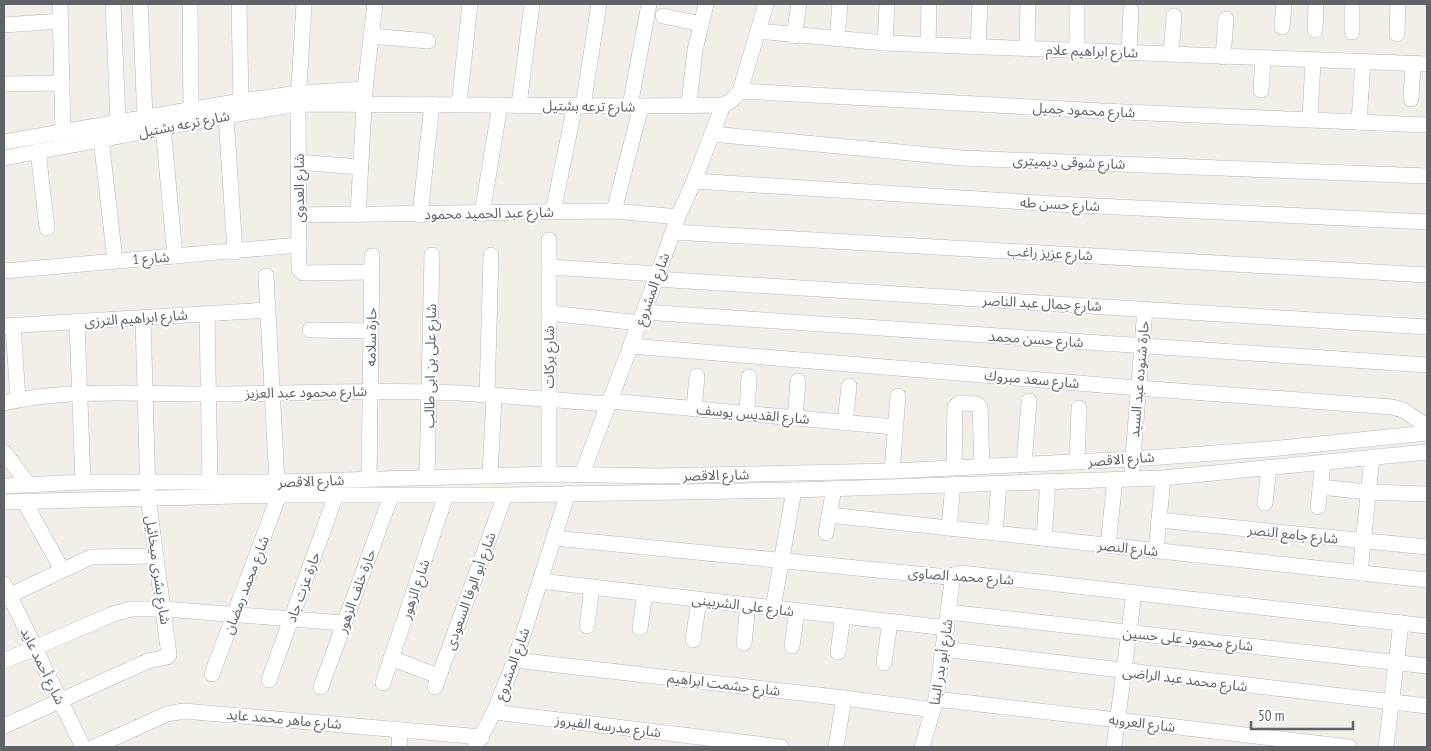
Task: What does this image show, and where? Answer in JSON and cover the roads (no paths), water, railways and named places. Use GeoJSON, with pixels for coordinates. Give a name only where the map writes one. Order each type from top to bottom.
{"type":"FeatureCollection","features":[{"type":"Feature","properties":{"kind":"street"},"geometry":{"type":"LineString","coordinates":[[60,4],[63,132]]}},
{"type":"Feature","properties":{"kind":"street"},"geometry":{"type":"LineString","coordinates":[[113,4],[118,122]]}},
{"type":"Feature","properties":{"kind":"street"},"geometry":{"type":"LineString","coordinates":[[140,4],[145,118]]}},
{"type":"Feature","properties":{"kind":"street"},"geometry":{"type":"LineString","coordinates":[[190,4],[191,109]]}},
{"type":"Feature","properties":{"kind":"street"},"geometry":{"type":"LineString","coordinates":[[239,4],[241,100]]}},
{"type":"Feature","properties":{"kind":"street","name":"شارع العدوى"},"geometry":{"type":"LineString","coordinates":[[304,4],[298,98],[299,269],[301,272],[372,272]]}},
{"type":"Feature","properties":{"kind":"street"},"geometry":{"type":"LineString","coordinates":[[358,215],[365,89],[375,4]]}},
{"type":"Feature","properties":{"kind":"street"},"geometry":{"type":"LineString","coordinates":[[459,104],[470,4]]}},
{"type":"Feature","properties":{"kind":"street"},"geometry":{"type":"LineString","coordinates":[[519,105],[532,4]]}},
{"type":"Feature","properties":{"kind":"street"},"geometry":{"type":"LineString","coordinates":[[554,212],[579,106],[599,4]]}},
{"type":"Feature","properties":{"kind":"street"},"geometry":{"type":"LineString","coordinates":[[614,211],[636,106],[649,4]]}},
{"type":"Feature","properties":{"kind":"street"},"geometry":{"type":"LineString","coordinates":[[689,104],[695,50],[706,4]]}},
{"type":"Feature","properties":{"kind":"street"},"geometry":{"type":"LineString","coordinates":[[723,105],[732,101],[740,91],[766,4]]}},
{"type":"Feature","properties":{"kind":"street"},"geometry":{"type":"LineString","coordinates":[[794,36],[799,4]]}},
{"type":"Feature","properties":{"kind":"street"},"geometry":{"type":"LineString","coordinates":[[837,39],[840,4]]}},
{"type":"Feature","properties":{"kind":"street"},"geometry":{"type":"LineString","coordinates":[[978,46],[980,4]]}},
{"type":"Feature","properties":{"kind":"street"},"geometry":{"type":"LineString","coordinates":[[1282,27],[1284,4]]}},
{"type":"Feature","properties":{"kind":"street"},"geometry":{"type":"LineString","coordinates":[[1315,30],[1316,4]]}},
{"type":"Feature","properties":{"kind":"street"},"geometry":{"type":"LineString","coordinates":[[1352,4],[1352,32]]}},
{"type":"Feature","properties":{"kind":"street"},"geometry":{"type":"LineString","coordinates":[[1397,34],[1398,4]]}},
{"type":"Feature","properties":{"kind":"street"},"geometry":{"type":"LineString","coordinates":[[885,43],[888,5]]}},
{"type":"Feature","properties":{"kind":"street"},"geometry":{"type":"LineString","coordinates":[[928,44],[929,5]]}},
{"type":"Feature","properties":{"kind":"street"},"geometry":{"type":"LineString","coordinates":[[1077,5],[1077,50]]}},
{"type":"Feature","properties":{"kind":"street"},"geometry":{"type":"LineString","coordinates":[[1027,48],[1028,6]]}},
{"type":"Feature","properties":{"kind":"street"},"geometry":{"type":"LineString","coordinates":[[1129,52],[1131,10]]}},
{"type":"Feature","properties":{"kind":"street"},"geometry":{"type":"LineString","coordinates":[[663,16],[701,24]]}},
{"type":"Feature","properties":{"kind":"street"},"geometry":{"type":"LineString","coordinates":[[1172,54],[1174,16]]}},
{"type":"Feature","properties":{"kind":"street"},"geometry":{"type":"LineString","coordinates":[[1224,57],[1226,19]]}},
{"type":"Feature","properties":{"kind":"street"},"geometry":{"type":"LineString","coordinates":[[4,25],[61,21]]}},
{"type":"Feature","properties":{"kind":"street","name":"شارع ابراهيم علام"},"geometry":{"type":"LineString","coordinates":[[758,31],[794,36],[885,43],[1420,64]]}},
{"type":"Feature","properties":{"kind":"street"},"geometry":{"type":"LineString","coordinates":[[371,36],[428,41]]}},
{"type":"Feature","properties":{"kind":"street"},"geometry":{"type":"LineString","coordinates":[[1261,90],[1263,58]]}},
{"type":"Feature","properties":{"kind":"street"},"geometry":{"type":"LineString","coordinates":[[1310,120],[1313,60]]}},
{"type":"Feature","properties":{"kind":"street"},"geometry":{"type":"LineString","coordinates":[[1359,122],[1363,62]]}},
{"type":"Feature","properties":{"kind":"street"},"geometry":{"type":"LineString","coordinates":[[1411,99],[1420,64]]}},
{"type":"Feature","properties":{"kind":"street"},"geometry":{"type":"LineString","coordinates":[[4,84],[62,83]]}},
{"type":"Feature","properties":{"kind":"street","name":"شارع ترعه بشتيل"},"geometry":{"type":"LineString","coordinates":[[4,142],[241,100],[298,98],[365,89]]}},
{"type":"Feature","properties":{"kind":"street","name":"شارع محمود جميل"},"geometry":{"type":"LineString","coordinates":[[740,91],[1102,111],[1427,125]]}},
{"type":"Feature","properties":{"kind":"street","name":"شارع ترعه بشتيل"},"geometry":{"type":"LineString","coordinates":[[4,158],[226,116],[298,98],[365,104],[723,105]]}},
{"type":"Feature","properties":{"kind":"street"},"geometry":{"type":"LineString","coordinates":[[420,215],[432,104]]}},
{"type":"Feature","properties":{"kind":"street"},"geometry":{"type":"LineString","coordinates":[[482,214],[500,105]]}},
{"type":"Feature","properties":{"kind":"street","name":"شارع المشروع"},"geometry":{"type":"LineString","coordinates":[[582,474],[642,318],[678,217],[723,105]]}},
{"type":"Feature","properties":{"kind":"street"},"geometry":{"type":"LineString","coordinates":[[226,116],[235,252]]}},
{"type":"Feature","properties":{"kind":"street"},"geometry":{"type":"LineString","coordinates":[[163,128],[175,256]]}},
{"type":"Feature","properties":{"kind":"street","name":"شارع شوقى ديميترى"},"geometry":{"type":"LineString","coordinates":[[712,134],[962,158],[1427,176]]}},
{"type":"Feature","properties":{"kind":"street"},"geometry":{"type":"LineString","coordinates":[[100,140],[115,260]]}},
{"type":"Feature","properties":{"kind":"street"},"geometry":{"type":"LineString","coordinates":[[38,151],[47,228]]}},
{"type":"Feature","properties":{"kind":"street"},"geometry":{"type":"LineString","coordinates":[[298,162],[360,168]]}},
{"type":"Feature","properties":{"kind":"street","name":"شارع حسن طه"},"geometry":{"type":"LineString","coordinates":[[694,181],[1056,204],[1427,222]]}},
{"type":"Feature","properties":{"kind":"street","name":"شارع عبد الحميد محمود"},"geometry":{"type":"LineString","coordinates":[[299,215],[420,215],[614,211],[678,217]]}},
{"type":"Feature","properties":{"kind":"street","name":"شارع عزيز راغب"},"geometry":{"type":"LineString","coordinates":[[673,232],[1427,275]]}},
{"type":"Feature","properties":{"kind":"street","name":"شارع بركات"},"geometry":{"type":"LineString","coordinates":[[549,240],[549,474]]}},
{"type":"Feature","properties":{"kind":"street","name":"شارع 1"},"geometry":{"type":"LineString","coordinates":[[4,271],[115,260],[299,246]]}},
{"type":"Feature","properties":{"kind":"street","name":"شارع على بن ابى طالب"},"geometry":{"type":"LineString","coordinates":[[427,477],[432,255]]}},
{"type":"Feature","properties":{"kind":"street"},"geometry":{"type":"LineString","coordinates":[[490,476],[491,255]]}},
{"type":"Feature","properties":{"kind":"street","name":"حارة سلامه"},"geometry":{"type":"LineString","coordinates":[[369,479],[372,256]]}},
{"type":"Feature","properties":{"kind":"street","name":"شارع جمال عبد الناصر"},"geometry":{"type":"LineString","coordinates":[[549,267],[657,277],[1427,326]]}},
{"type":"Feature","properties":{"kind":"street"},"geometry":{"type":"LineString","coordinates":[[266,276],[278,489]]}},
{"type":"Feature","properties":{"kind":"street","name":"حارة شنوده عبد السيد"},"geometry":{"type":"LineString","coordinates":[[1131,478],[1145,309]]}},
{"type":"Feature","properties":{"kind":"street","name":"شارع ابراهيم الترزى"},"geometry":{"type":"LineString","coordinates":[[8,326],[268,310]]}},
{"type":"Feature","properties":{"kind":"street","name":"شارع حسن محمد"},"geometry":{"type":"LineString","coordinates":[[549,313],[1142,346],[1427,365]]}},
{"type":"Feature","properties":{"kind":"street"},"geometry":{"type":"LineString","coordinates":[[207,314],[210,482]]}},
{"type":"Feature","properties":{"kind":"street","name":"شارع بشرى ميخائيل"},"geometry":{"type":"LineString","coordinates":[[60,700],[148,661],[169,655],[148,497],[143,318]]}},
{"type":"Feature","properties":{"kind":"street"},"geometry":{"type":"LineString","coordinates":[[77,322],[83,482]]}},
{"type":"Feature","properties":{"kind":"street"},"geometry":{"type":"LineString","coordinates":[[8,326],[11,401]]}},
{"type":"Feature","properties":{"kind":"street"},"geometry":{"type":"LineString","coordinates":[[310,330],[371,331]]}},
{"type":"Feature","properties":{"kind":"street","name":"شارع سعد مبروك"},"geometry":{"type":"LineString","coordinates":[[631,346],[1392,407],[1403,410],[1427,426]]}},
{"type":"Feature","properties":{"kind":"street"},"geometry":{"type":"LineString","coordinates":[[694,409],[697,376]]}},
{"type":"Feature","properties":{"kind":"street"},"geometry":{"type":"LineString","coordinates":[[747,413],[749,377]]}},
{"type":"Feature","properties":{"kind":"street"},"geometry":{"type":"LineString","coordinates":[[796,418],[798,381]]}},
{"type":"Feature","properties":{"kind":"street"},"geometry":{"type":"LineString","coordinates":[[845,422],[849,386]]}},
{"type":"Feature","properties":{"kind":"street","name":"شارع محمود عبد العزيز"},"geometry":{"type":"LineString","coordinates":[[11,401],[80,394],[370,391],[490,395],[609,403]]}},
{"type":"Feature","properties":{"kind":"street"},"geometry":{"type":"LineString","coordinates":[[892,471],[898,396]]}},
{"type":"Feature","properties":{"kind":"street"},"geometry":{"type":"LineString","coordinates":[[1024,465],[1029,401]]}},
{"type":"Feature","properties":{"kind":"street","name":"شارع القديس يوسف"},"geometry":{"type":"LineString","coordinates":[[609,403],[747,413],[895,427]]}},
{"type":"Feature","properties":{"kind":"street"},"geometry":{"type":"LineString","coordinates":[[954,468],[955,407],[959,403],[977,404],[980,407],[982,467]]}},
{"type":"Feature","properties":{"kind":"street"},"geometry":{"type":"LineString","coordinates":[[1078,462],[1079,408]]}},
{"type":"Feature","properties":{"kind":"street","name":"شارع الاقصر"},"geometry":{"type":"LineString","coordinates":[[4,502],[148,497],[278,489],[369,479],[549,474],[658,476],[892,471],[1024,465],[1270,449],[1427,433]]}},
{"type":"Feature","properties":{"kind":"street"},"geometry":{"type":"LineString","coordinates":[[4,452],[29,485]]}},
{"type":"Feature","properties":{"kind":"street","name":"شارع الاقصر"},"geometry":{"type":"LineString","coordinates":[[4,486],[83,482],[210,482],[336,495],[391,496],[794,490],[1164,478],[1427,452]]}},
{"type":"Feature","properties":{"kind":"street"},"geometry":{"type":"LineString","coordinates":[[1360,573],[1372,457]]}},
{"type":"Feature","properties":{"kind":"street"},"geometry":{"type":"LineString","coordinates":[[1318,507],[1323,462]]}},
{"type":"Feature","properties":{"kind":"street"},"geometry":{"type":"LineString","coordinates":[[1265,503],[1269,468]]}},
{"type":"Feature","properties":{"kind":"street"},"geometry":{"type":"LineString","coordinates":[[1156,551],[1164,478]]}},
{"type":"Feature","properties":{"kind":"street"},"geometry":{"type":"LineString","coordinates":[[1108,545],[1115,479]]}},
{"type":"Feature","properties":{"kind":"street"},"geometry":{"type":"LineString","coordinates":[[1044,538],[1048,481]]}},
{"type":"Feature","properties":{"kind":"street"},"geometry":{"type":"LineString","coordinates":[[995,533],[999,483]]}},
{"type":"Feature","properties":{"kind":"street"},"geometry":{"type":"LineString","coordinates":[[949,528],[953,484]]}},
{"type":"Feature","properties":{"kind":"street"},"geometry":{"type":"LineString","coordinates":[[1320,487],[1368,492],[1427,494]]}},
{"type":"Feature","properties":{"kind":"street"},"geometry":{"type":"LineString","coordinates":[[826,533],[834,488]]}},
{"type":"Feature","properties":{"kind":"street","name":"شارع محمد رمضان"},"geometry":{"type":"LineString","coordinates":[[212,674],[278,489]]}},
{"type":"Feature","properties":{"kind":"street"},"geometry":{"type":"LineString","coordinates":[[773,608],[794,490]]}},
{"type":"Feature","properties":{"kind":"street","name":"شارع المشروع"},"geometry":{"type":"LineString","coordinates":[[478,742],[494,712],[515,660],[568,493]]}},
{"type":"Feature","properties":{"kind":"street","name":"حارة عزت جاد"},"geometry":{"type":"LineString","coordinates":[[269,680],[336,495]]}},
{"type":"Feature","properties":{"kind":"street","name":"شارع الزهور"},"geometry":{"type":"LineString","coordinates":[[383,683],[446,495]]}},
{"type":"Feature","properties":{"kind":"street","name":"شارع أبو الوفا السعودى"},"geometry":{"type":"LineString","coordinates":[[391,658],[437,682],[505,495]]}},
{"type":"Feature","properties":{"kind":"street","name":"حارة خلف الزهور"},"geometry":{"type":"LineString","coordinates":[[321,687],[391,496]]}},
{"type":"Feature","properties":{"kind":"street"},"geometry":{"type":"LineString","coordinates":[[24,501],[62,570]]}},
{"type":"Feature","properties":{"kind":"street","name":"شارع النصر"},"geometry":{"type":"LineString","coordinates":[[829,515],[1427,580]]}},
{"type":"Feature","properties":{"kind":"street","name":"شارع جامع النصر"},"geometry":{"type":"LineString","coordinates":[[1159,520],[1427,548]]}},
{"type":"Feature","properties":{"kind":"street","name":"شارع محمد الصاوى"},"geometry":{"type":"LineString","coordinates":[[554,538],[948,577],[961,573],[1427,626]]}},
{"type":"Feature","properties":{"kind":"street"},"geometry":{"type":"LineString","coordinates":[[6,592],[96,556],[156,556]]}},
{"type":"Feature","properties":{"kind":"street","name":"شارع أبو بدر البنا"},"geometry":{"type":"LineString","coordinates":[[922,747],[934,705],[944,649],[953,575]]}},
{"type":"Feature","properties":{"kind":"street","name":"شارع على الشربينى"},"geometry":{"type":"LineString","coordinates":[[540,582],[947,628]]}},
{"type":"Feature","properties":{"kind":"street"},"geometry":{"type":"LineString","coordinates":[[587,626],[592,587]]}},
{"type":"Feature","properties":{"kind":"street","name":"شارع أحمد عايد"},"geometry":{"type":"LineString","coordinates":[[6,592],[83,747]]}},
{"type":"Feature","properties":{"kind":"street"},"geometry":{"type":"LineString","coordinates":[[1114,747],[1134,593]]}},
{"type":"Feature","properties":{"kind":"street"},"geometry":{"type":"LineString","coordinates":[[640,628],[645,594]]}},
{"type":"Feature","properties":{"kind":"street"},"geometry":{"type":"LineString","coordinates":[[694,640],[699,600]]}},
{"type":"Feature","properties":{"kind":"street"},"geometry":{"type":"LineString","coordinates":[[744,643],[748,606]]}},
{"type":"Feature","properties":{"kind":"street"},"geometry":{"type":"LineString","coordinates":[[4,662],[122,611],[164,609],[344,623]]}},
{"type":"Feature","properties":{"kind":"street"},"geometry":{"type":"LineString","coordinates":[[792,646],[797,611]]}},
{"type":"Feature","properties":{"kind":"street","name":"شارع محمود على حسين"},"geometry":{"type":"LineString","coordinates":[[948,612],[1427,666]]}},
{"type":"Feature","properties":{"kind":"street"},"geometry":{"type":"LineString","coordinates":[[838,652],[843,616]]}},
{"type":"Feature","properties":{"kind":"street"},"geometry":{"type":"LineString","coordinates":[[884,663],[890,622]]}},
{"type":"Feature","properties":{"kind":"street"},"geometry":{"type":"LineString","coordinates":[[1386,747],[1401,623]]}},
{"type":"Feature","properties":{"kind":"street","name":"شارع محمد عبد الراضى"},"geometry":{"type":"LineString","coordinates":[[944,649],[1124,672],[1427,706]]}},
{"type":"Feature","properties":{"kind":"street","name":"شارع حشمت ابراهيم"},"geometry":{"type":"LineString","coordinates":[[515,660],[844,698],[934,705]]}},
{"type":"Feature","properties":{"kind":"street"},"geometry":{"type":"LineString","coordinates":[[836,747],[844,698]]}},
{"type":"Feature","properties":{"kind":"street"},"geometry":{"type":"LineString","coordinates":[[4,726],[60,700]]}},
{"type":"Feature","properties":{"kind":"street","name":"شارع العروبه"},"geometry":{"type":"LineString","coordinates":[[934,705],[1117,720],[1349,747]]}},
{"type":"Feature","properties":{"kind":"street","name":"شارع ماهر محمد عايد"},"geometry":{"type":"LineString","coordinates":[[94,747],[167,714],[184,711],[400,730],[478,742]]}},
{"type":"Feature","properties":{"kind":"street","name":"شارع مدرسه الفيروز"},"geometry":{"type":"LineString","coordinates":[[494,712],[781,747]]}},
{"type":"Feature","properties":{"kind":"street"},"geometry":{"type":"LineString","coordinates":[[399,747],[400,730]]}}]}
